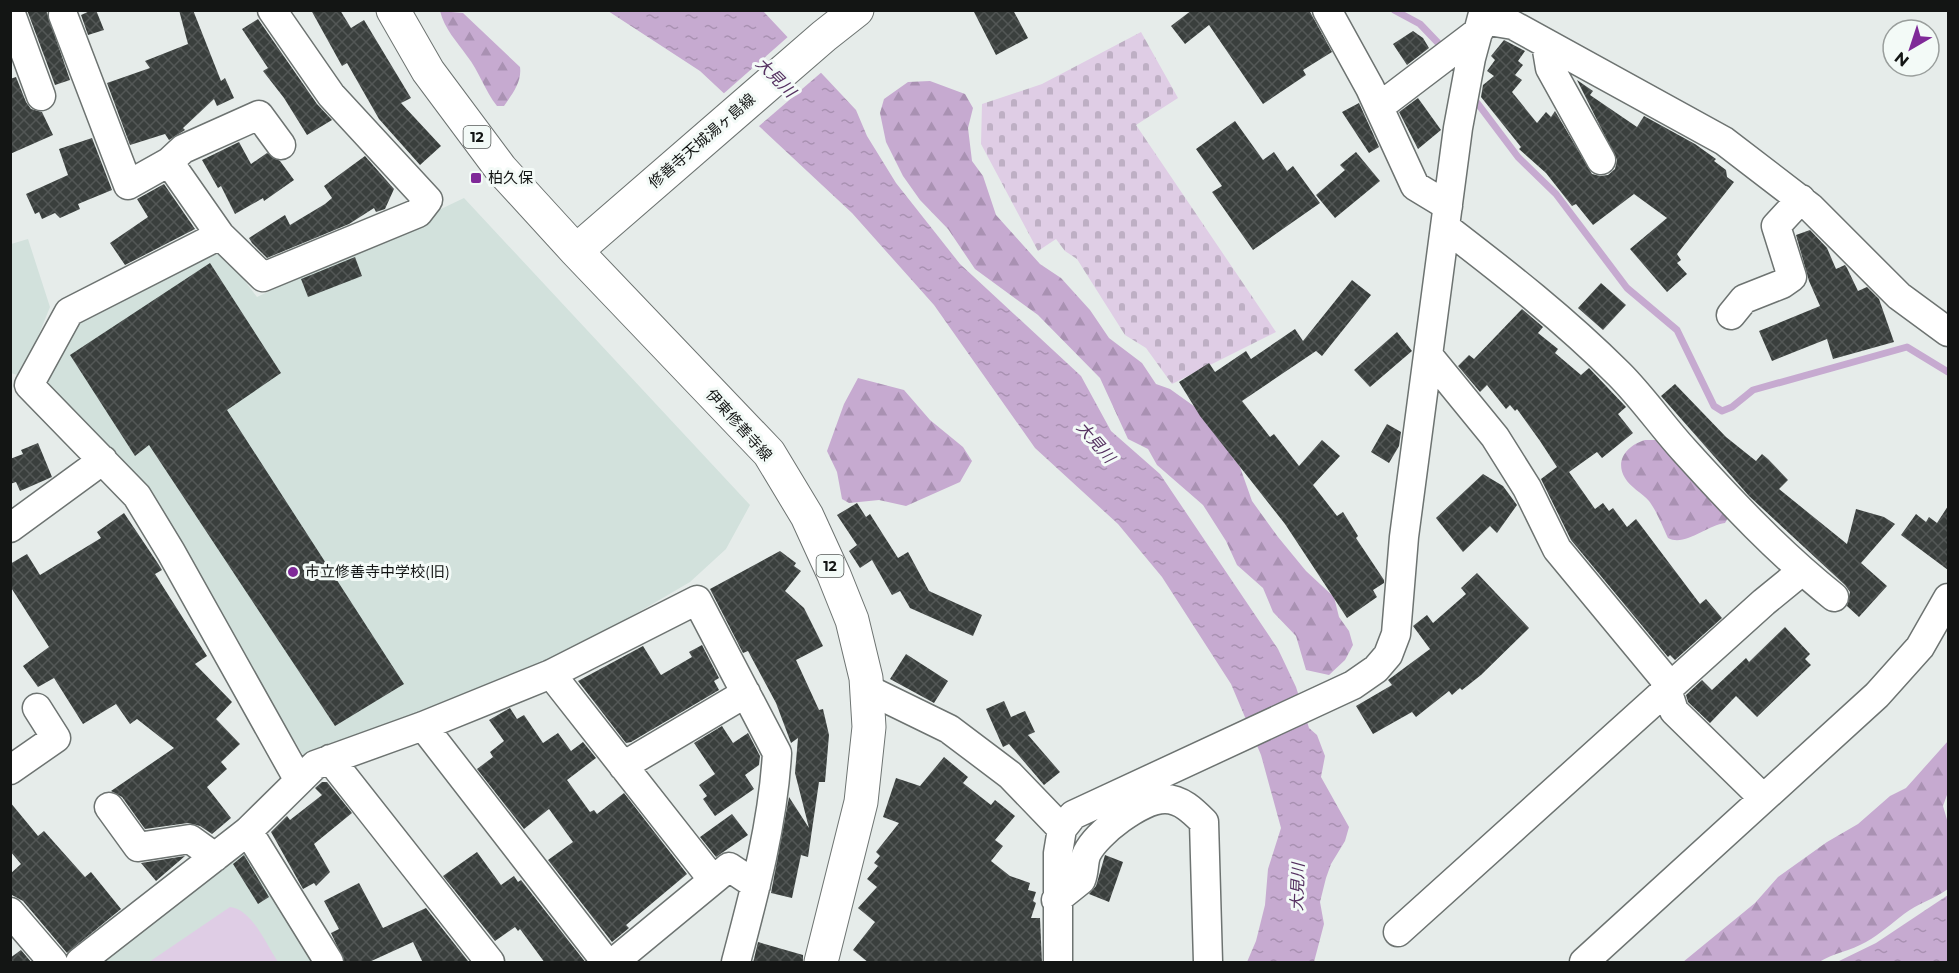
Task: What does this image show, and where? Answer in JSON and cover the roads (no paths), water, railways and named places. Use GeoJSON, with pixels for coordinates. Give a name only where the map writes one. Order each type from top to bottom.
{"type":"FeatureCollection","features":[{"type":"Feature","properties":{"kind":"main road","name":"伊東修善寺線"},"geometry":{"type":"LineString","coordinates":[[393,10],[428,71],[482,144],[576,251],[768,453],[807,516],[834,575],[852,620],[867,689],[869,727],[861,802],[821,963]]}},
{"type":"Feature","properties":{"kind":"main road","name":"修善寺天城湯ヶ島線"},"geometry":{"type":"LineString","coordinates":[[576,251],[857,10]]}},
{"type":"Feature","properties":{"kind":"street"},"geometry":{"type":"LineString","coordinates":[[169,162],[220,234],[263,277],[418,213],[428,200],[331,95],[272,10]]}},
{"type":"Feature","properties":{"kind":"street"},"geometry":{"type":"LineString","coordinates":[[1327,10],[1379,107],[1415,186],[1604,360],[1648,405],[1682,448],[1728,497],[1802,571],[1834,597]]}},
{"type":"Feature","properties":{"kind":"street"},"geometry":{"type":"LineString","coordinates":[[42,96],[15,21],[68,13],[128,185],[169,162],[183,149],[259,115],[281,145]]}},
{"type":"Feature","properties":{"kind":"street"},"geometry":{"type":"LineString","coordinates":[[1379,107],[1482,20],[1513,25],[1724,141],[1801,199],[1899,296],[1948,332]]}},
{"type":"Feature","properties":{"kind":"street"},"geometry":{"type":"LineString","coordinates":[[1058,963],[1056,900],[1058,852],[1062,829],[1073,815],[1353,685],[1376,669],[1388,655],[1396,634],[1404,537],[1458,128],[1471,58],[1482,20]]}},
{"type":"Feature","properties":{"kind":"street"},"geometry":{"type":"LineString","coordinates":[[1546,44],[1554,77],[1601,160]]}},
{"type":"Feature","properties":{"kind":"street"},"geometry":{"type":"LineString","coordinates":[[1731,315],[1744,299],[1782,285],[1792,277],[1776,226],[1801,199]]}},
{"type":"Feature","properties":{"kind":"street"},"geometry":{"type":"LineString","coordinates":[[220,234],[69,312],[29,385],[136,496],[171,552],[298,779]]}},
{"type":"Feature","properties":{"kind":"street"},"geometry":{"type":"LineString","coordinates":[[1428,355],[1494,437],[1527,488],[1557,549],[1664,677],[1674,711],[1763,798]]}},
{"type":"Feature","properties":{"kind":"street"},"geometry":{"type":"LineString","coordinates":[[10,528],[103,460]]}},
{"type":"Feature","properties":{"kind":"street"},"geometry":{"type":"LineString","coordinates":[[1398,932],[1764,602],[1802,571]]}},
{"type":"Feature","properties":{"kind":"street"},"geometry":{"type":"LineString","coordinates":[[1584,963],[1877,695],[1920,647],[1948,598]]}},
{"type":"Feature","properties":{"kind":"street"},"geometry":{"type":"LineString","coordinates":[[80,963],[248,831],[298,779],[315,765],[423,726],[551,674],[697,600],[777,753],[776,779],[756,885],[736,963]]}},
{"type":"Feature","properties":{"kind":"street"},"geometry":{"type":"LineString","coordinates":[[551,674],[713,880]]}},
{"type":"Feature","properties":{"kind":"street"},"geometry":{"type":"LineString","coordinates":[[867,689],[948,729],[1010,775],[1062,829]]}},
{"type":"Feature","properties":{"kind":"street"},"geometry":{"type":"LineString","coordinates":[[623,765],[746,693]]}},
{"type":"Feature","properties":{"kind":"street"},"geometry":{"type":"LineString","coordinates":[[10,770],[56,738],[37,708]]}},
{"type":"Feature","properties":{"kind":"street"},"geometry":{"type":"LineString","coordinates":[[423,726],[606,963]]}},
{"type":"Feature","properties":{"kind":"street"},"geometry":{"type":"LineString","coordinates":[[330,759],[490,963]]}},
{"type":"Feature","properties":{"kind":"street"},"geometry":{"type":"LineString","coordinates":[[1056,900],[1081,880],[1085,872],[1085,856],[1107,828],[1155,801],[1166,799],[1180,802],[1204,822],[1208,963]]}},
{"type":"Feature","properties":{"kind":"street"},"geometry":{"type":"LineString","coordinates":[[109,807],[138,847],[190,839],[215,857]]}},
{"type":"Feature","properties":{"kind":"street"},"geometry":{"type":"LineString","coordinates":[[248,831],[329,963]]}},
{"type":"Feature","properties":{"kind":"street"},"geometry":{"type":"LineString","coordinates":[[614,963],[729,867],[756,885]]}},
{"type":"Feature","properties":{"kind":"street"},"geometry":{"type":"LineString","coordinates":[[10,912],[53,963]]}},
{"type":"Feature","properties":{"kind":"water","name":"大見川"},"geometry":{"type":"Polygon","coordinates":[[[608,11],[763,11],[856,110],[867,136],[896,183],[960,264],[1081,376],[1111,431],[1160,474],[1278,649],[1296,687],[1309,728],[1317,735],[1325,756],[1321,777],[1349,827],[1345,841],[1331,864],[1326,878],[1320,902],[1324,924],[1314,962],[1247,962],[1256,941],[1265,905],[1268,869],[1281,828],[1261,755],[1231,684],[1162,577],[1118,524],[1035,448],[934,305],[852,213],[700,71],[608,11]]]}},
{"type":"Feature","properties":{"kind":"water"},"geometry":{"type":"Polygon","coordinates":[[[1948,895],[1948,962],[1837,962],[1876,943],[1948,895]]]}},
{"type":"Feature","properties":{"kind":"waterway"},"geometry":{"type":"LineString","coordinates":[[1394,10],[1420,24],[1442,47]]}},
{"type":"Feature","properties":{"kind":"waterway"},"geometry":{"type":"LineString","coordinates":[[1475,100],[1518,157],[1556,194],[1627,288],[1677,330],[1714,406],[1722,411],[1732,407],[1753,390],[1907,347],[1948,372]]}},
{"type":"Feature","properties":{"kind":"place","name":"柏久保"},"geometry":{"type":"Point","coordinates":[476,178]}},
{"type":"Feature","properties":{"kind":"place","name":"市立修善寺中学校(旧)"},"geometry":{"type":"Point","coordinates":[293,572]}}]}
